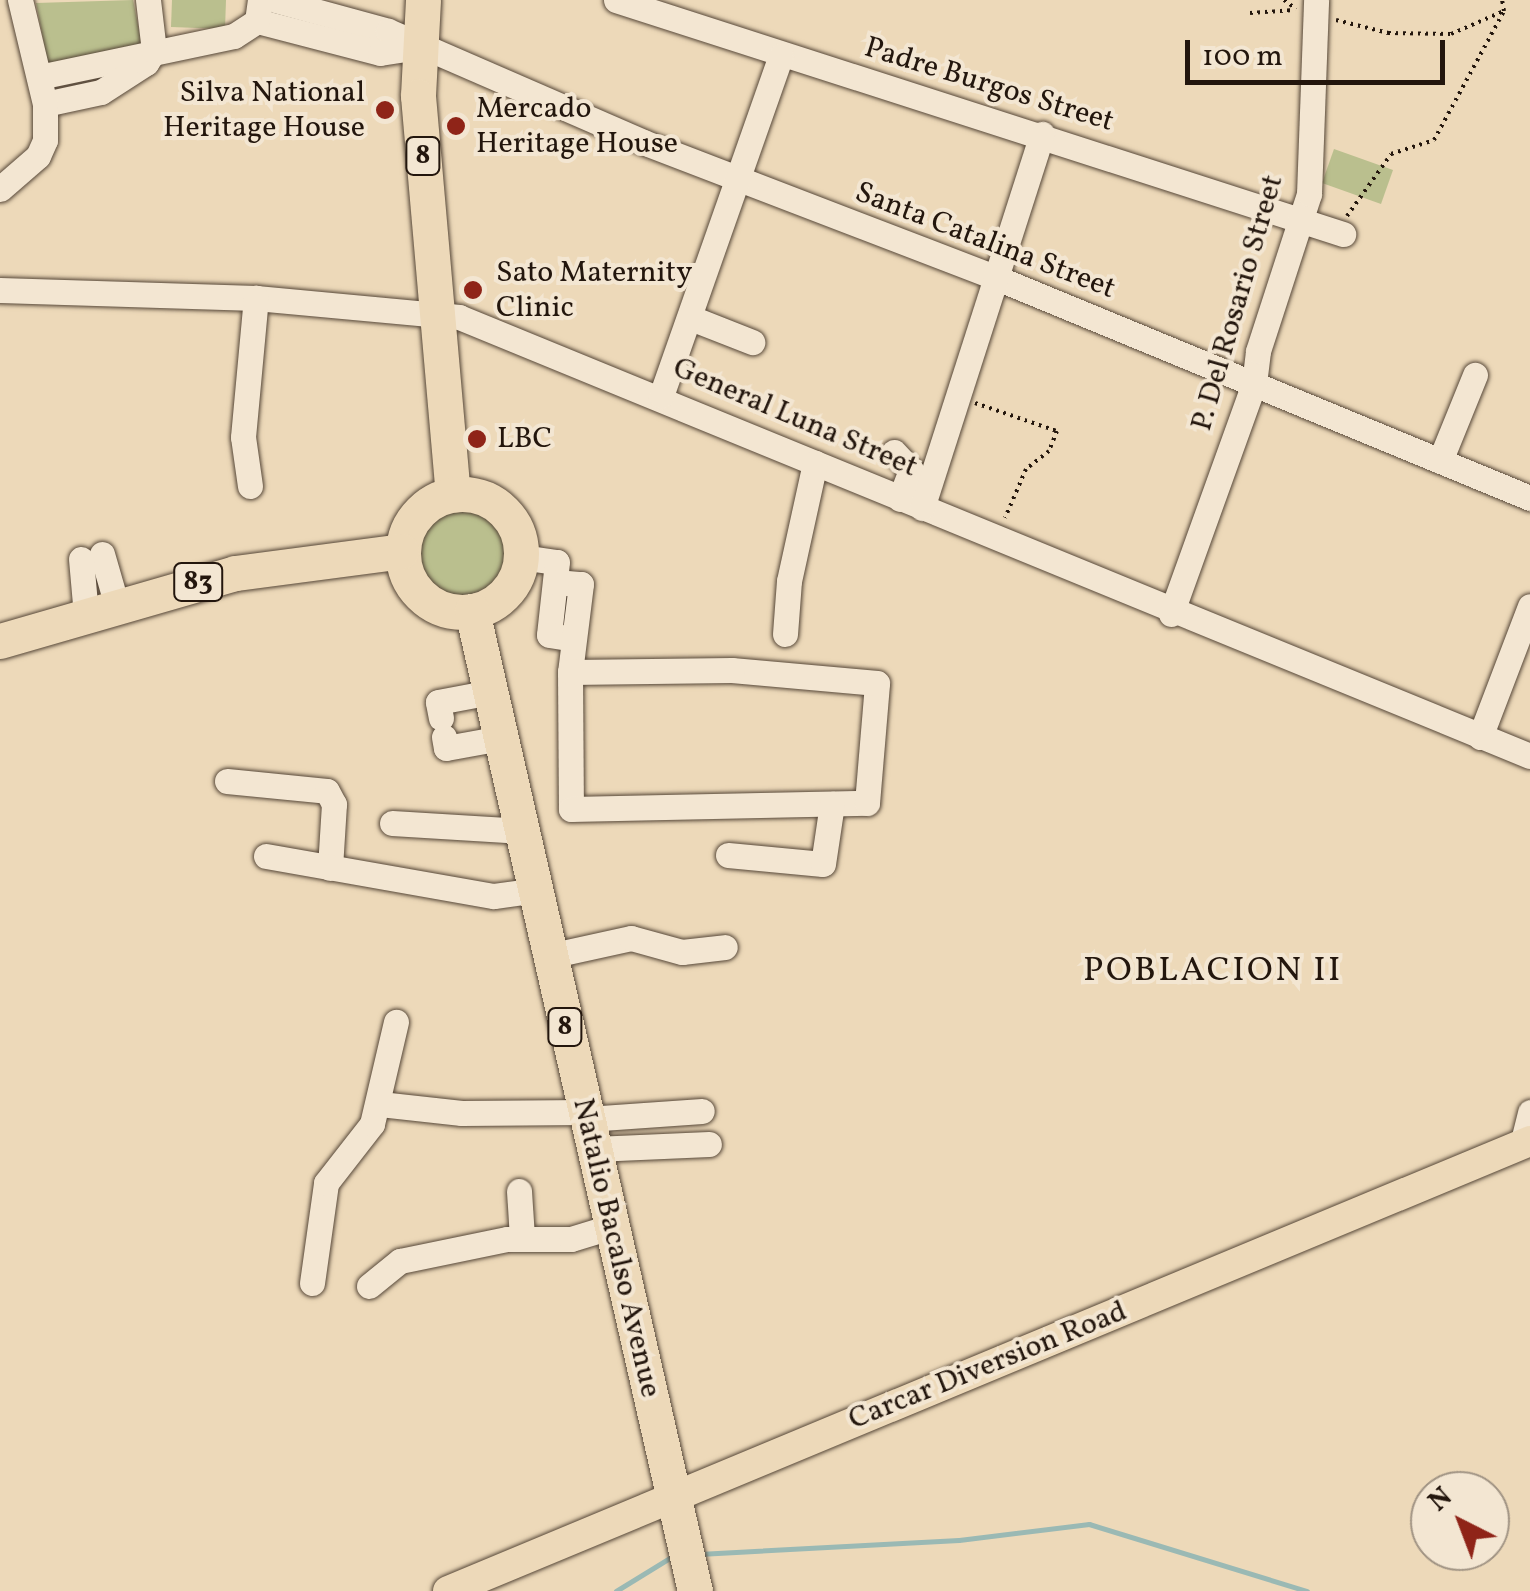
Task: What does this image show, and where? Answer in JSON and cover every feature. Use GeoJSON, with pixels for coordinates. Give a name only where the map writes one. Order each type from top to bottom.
{"type":"FeatureCollection","features":[{"type":"Feature","properties":{"kind":"highway","name":"8"},"geometry":{"type":"LineString","coordinates":[[423,0],[416,47],[434,313],[453,494]]}},
{"type":"Feature","properties":{"kind":"highway"},"geometry":{"type":"LineString","coordinates":[[453,494],[497,504],[516,528],[522,557],[500,598],[472,611],[454,612],[422,598],[404,568],[402,551],[418,513],[453,494]]}},
{"type":"Feature","properties":{"kind":"highway","name":"83"},"geometry":{"type":"LineString","coordinates":[[0,641],[235,573],[402,551]]}},
{"type":"Feature","properties":{"kind":"highway","name":"Natalio Bacalso Avenue"},"geometry":{"type":"LineString","coordinates":[[472,611],[689,1567]]}},
{"type":"Feature","properties":{"kind":"main road","name":"Carcar Diversion Road"},"geometry":{"type":"LineString","coordinates":[[448,1591],[1526,1143]]}},
{"type":"Feature","properties":{"kind":"street"},"geometry":{"type":"LineString","coordinates":[[0,189],[38,156],[45,140],[39,76],[20,0]]}},
{"type":"Feature","properties":{"kind":"street"},"geometry":{"type":"LineString","coordinates":[[148,0],[154,51]]}},
{"type":"Feature","properties":{"kind":"street","name":"Santa Catalina Street"},"geometry":{"type":"LineString","coordinates":[[276,0],[388,31],[416,47],[738,180],[996,278],[1530,498]]}},
{"type":"Feature","properties":{"kind":"street","name":"Padre Burgos Street"},"geometry":{"type":"LineString","coordinates":[[630,2],[781,55],[1042,134],[1338,232]]}},
{"type":"Feature","properties":{"kind":"street","name":"P. Del Rosario Street"},"geometry":{"type":"LineString","coordinates":[[1171,614],[1254,384],[1258,351],[1309,194],[1306,5]]}},
{"type":"Feature","properties":{"kind":"street"},"geometry":{"type":"LineString","coordinates":[[39,76],[234,36],[258,10],[380,53],[416,47]]}},
{"type":"Feature","properties":{"kind":"street"},"geometry":{"type":"LineString","coordinates":[[44,104],[101,92],[154,51]]}},
{"type":"Feature","properties":{"kind":"street"},"geometry":{"type":"LineString","coordinates":[[661,396],[781,55]]}},
{"type":"Feature","properties":{"kind":"street"},"geometry":{"type":"LineString","coordinates":[[911,504],[960,398],[1042,134]]}},
{"type":"Feature","properties":{"kind":"street","name":"General Luna Street"},"geometry":{"type":"LineString","coordinates":[[0,290],[256,298],[434,313],[661,396],[1171,614],[1530,756]]}},
{"type":"Feature","properties":{"kind":"street"},"geometry":{"type":"LineString","coordinates":[[250,486],[243,437],[256,298]]}},
{"type":"Feature","properties":{"kind":"street"},"geometry":{"type":"LineString","coordinates":[[691,318],[752,342]]}},
{"type":"Feature","properties":{"kind":"street"},"geometry":{"type":"LineString","coordinates":[[1440,461],[1475,375]]}},
{"type":"Feature","properties":{"kind":"street"},"geometry":{"type":"LineString","coordinates":[[894,452],[911,470],[911,504]]}},
{"type":"Feature","properties":{"kind":"street"},"geometry":{"type":"LineString","coordinates":[[785,634],[789,581],[816,463]]}},
{"type":"Feature","properties":{"kind":"street"},"geometry":{"type":"LineString","coordinates":[[92,557],[101,611]]}},
{"type":"Feature","properties":{"kind":"street"},"geometry":{"type":"LineString","coordinates":[[522,557],[556,562],[569,583],[573,640],[570,672],[572,809],[867,803],[878,683],[732,670],[570,672]]}},
{"type":"Feature","properties":{"kind":"street"},"geometry":{"type":"LineString","coordinates":[[1480,738],[1530,606]]}},
{"type":"Feature","properties":{"kind":"street"},"geometry":{"type":"LineString","coordinates":[[491,692],[438,702],[446,748],[501,738]]}},
{"type":"Feature","properties":{"kind":"street"},"geometry":{"type":"LineString","coordinates":[[227,781],[327,791],[334,804],[330,868]]}},
{"type":"Feature","properties":{"kind":"street"},"geometry":{"type":"LineString","coordinates":[[728,855],[824,864],[832,804]]}},
{"type":"Feature","properties":{"kind":"street"},"geometry":{"type":"LineString","coordinates":[[392,822],[523,832]]}},
{"type":"Feature","properties":{"kind":"street"},"geometry":{"type":"LineString","coordinates":[[266,856],[494,896],[537,890]]}},
{"type":"Feature","properties":{"kind":"street"},"geometry":{"type":"LineString","coordinates":[[549,956],[631,938],[682,952],[724,947]]}},
{"type":"Feature","properties":{"kind":"street"},"geometry":{"type":"LineString","coordinates":[[312,1284],[326,1183],[365,1138],[380,1104],[396,1022]]}},
{"type":"Feature","properties":{"kind":"street"},"geometry":{"type":"LineString","coordinates":[[380,1104],[589,1126],[709,1144]]}},
{"type":"Feature","properties":{"kind":"street"},"geometry":{"type":"LineString","coordinates":[[589,1126],[702,1111]]}},
{"type":"Feature","properties":{"kind":"street"},"geometry":{"type":"LineString","coordinates":[[1526,1143],[1530,1112]]}},
{"type":"Feature","properties":{"kind":"street"},"geometry":{"type":"LineString","coordinates":[[519,1190],[522,1238]]}},
{"type":"Feature","properties":{"kind":"street"},"geometry":{"type":"LineString","coordinates":[[369,1286],[400,1261],[522,1238],[570,1239],[610,1227]]}},
{"type":"Feature","properties":{"kind":"path"},"geometry":{"type":"LineString","coordinates":[[1284,0],[1306,5]]}},
{"type":"Feature","properties":{"kind":"path"},"geometry":{"type":"LineString","coordinates":[[1338,232],[1391,154],[1434,140],[1504,11],[1502,0]]}},
{"type":"Feature","properties":{"kind":"path"},"geometry":{"type":"LineString","coordinates":[[1371,24],[1388,32],[1452,34],[1504,11]]}},
{"type":"Feature","properties":{"kind":"path"},"geometry":{"type":"LineString","coordinates":[[960,398],[1058,432],[1049,451],[1026,469],[996,541]]}},
{"type":"Feature","properties":{"kind":"green space"},"geometry":{"type":"Polygon","coordinates":[[[133,0],[142,45],[48,64],[36,3],[133,0]]]}},
{"type":"Feature","properties":{"kind":"green space"},"geometry":{"type":"Polygon","coordinates":[[[172,0],[226,0],[225,29],[171,27],[172,0]]]}},
{"type":"Feature","properties":{"kind":"green space"},"geometry":{"type":"Polygon","coordinates":[[[1334,149],[1393,170],[1381,204],[1322,183],[1334,149]]]}},
{"type":"Feature","properties":{"kind":"green space"},"geometry":{"type":"Polygon","coordinates":[[[462,500],[482,504],[499,516],[511,533],[515,553],[511,573],[499,590],[482,602],[462,606],[442,602],[425,590],[413,573],[409,553],[413,533],[425,516],[442,504],[462,500]]]}},
{"type":"Feature","properties":{"kind":"waterway"},"geometry":{"type":"LineString","coordinates":[[699,1554],[959,1540],[1089,1524],[1307,1591]]}},
{"type":"Feature","properties":{"kind":"waterway"},"geometry":{"type":"LineString","coordinates":[[616,1591],[673,1556]]}},
{"type":"Feature","properties":{"kind":"place","name":"Silva National Heritage House"},"geometry":{"type":"Point","coordinates":[385,110]}},
{"type":"Feature","properties":{"kind":"place","name":"Mercado Heritage House"},"geometry":{"type":"Point","coordinates":[456,126]}},
{"type":"Feature","properties":{"kind":"place","name":"Sato Maternity Clinic"},"geometry":{"type":"Point","coordinates":[473,290]}},
{"type":"Feature","properties":{"kind":"place","name":"LBC"},"geometry":{"type":"Point","coordinates":[477,439]}},
{"type":"Feature","properties":{"kind":"district","name":"POBLACION II"},"geometry":{"type":"Point","coordinates":[1213,971]}}]}
